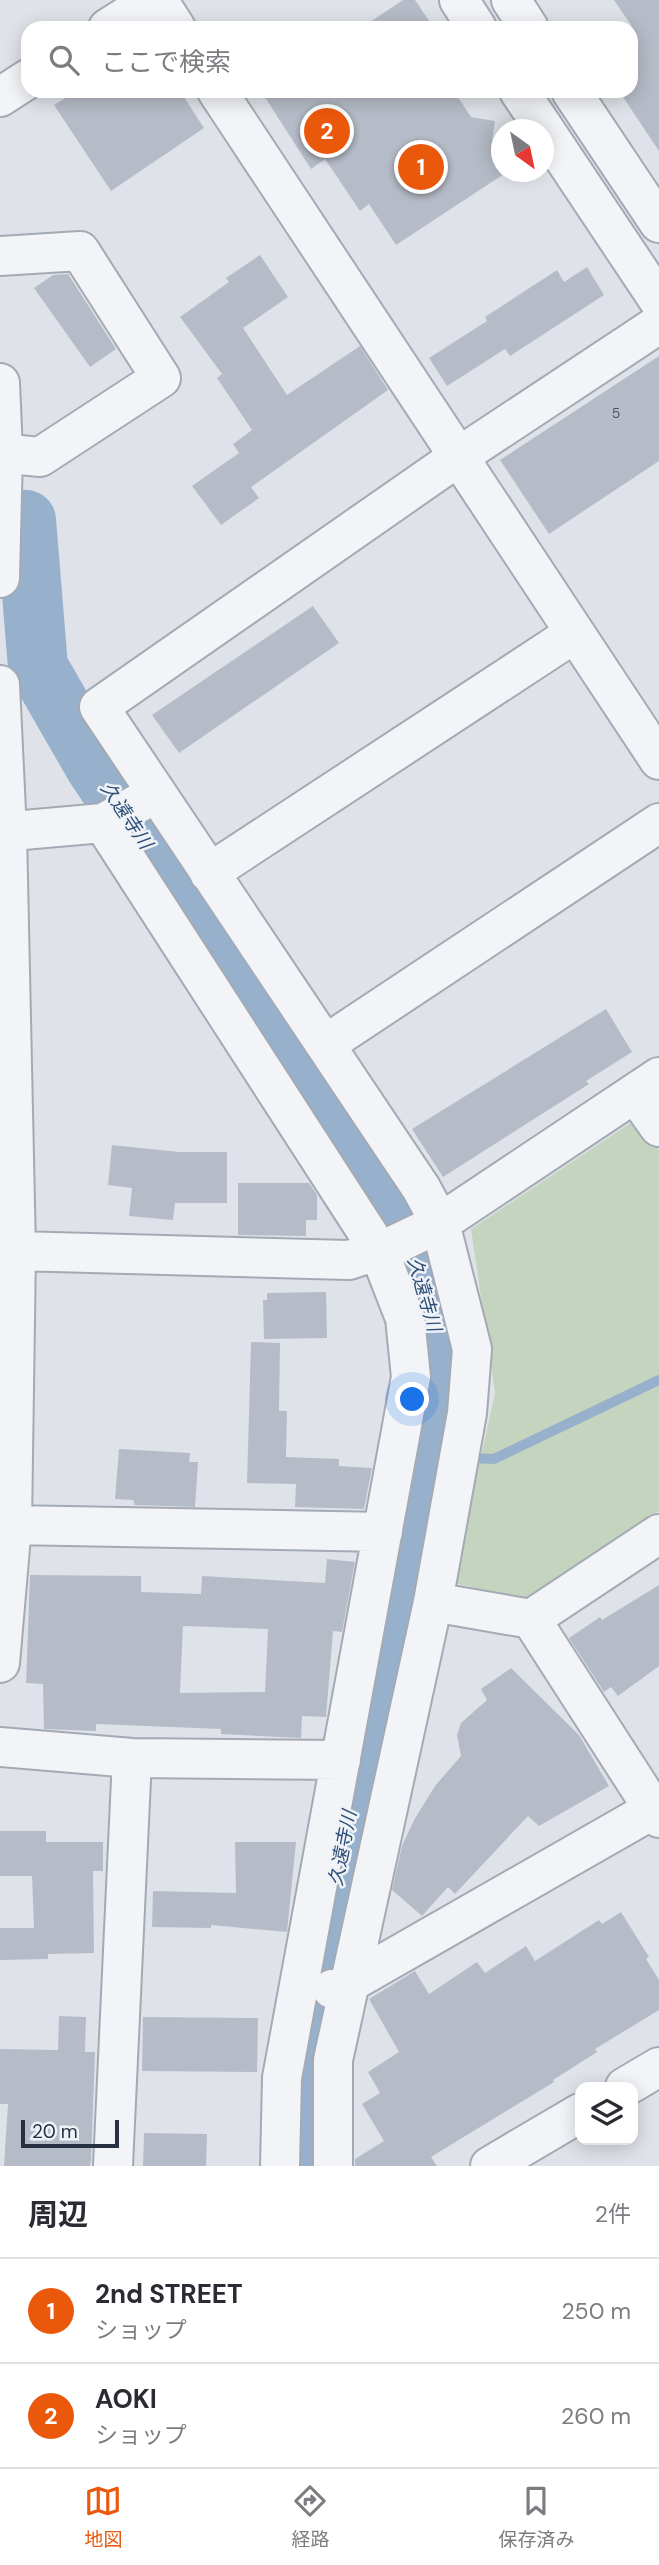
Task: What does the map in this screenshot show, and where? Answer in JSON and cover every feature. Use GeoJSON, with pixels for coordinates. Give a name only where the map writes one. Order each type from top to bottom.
{"type":"FeatureCollection","features":[{"type":"Feature","properties":{"kind":"street"},"geometry":{"type":"LineString","coordinates":[[119,21],[152,0]]}},
{"type":"Feature","properties":{"kind":"street"},"geometry":{"type":"LineString","coordinates":[[158,0],[172,21]]}},
{"type":"Feature","properties":{"kind":"street"},"geometry":{"type":"LineString","coordinates":[[459,0],[472,21]]}},
{"type":"Feature","properties":{"kind":"street"},"geometry":{"type":"LineString","coordinates":[[511,0],[524,21]]}},
{"type":"Feature","properties":{"kind":"street"},"geometry":{"type":"LineString","coordinates":[[0,97],[21,84]]}},
{"type":"Feature","properties":{"kind":"street"},"geometry":{"type":"LineString","coordinates":[[222,98],[659,760]]}},
{"type":"Feature","properties":{"kind":"street"},"geometry":{"type":"LineString","coordinates":[[524,98],[659,301]]}},
{"type":"Feature","properties":{"kind":"street"},"geometry":{"type":"LineString","coordinates":[[576,98],[659,223]]}},
{"type":"Feature","properties":{"kind":"street"},"geometry":{"type":"LineString","coordinates":[[0,256],[80,251],[161,378],[40,457],[1,452]]}},
{"type":"Feature","properties":{"kind":"street"},"geometry":{"type":"LineString","coordinates":[[280,2166],[282,2078],[324,1987],[433,1602],[467,1413],[472,1349],[409,1236],[129,808],[99,707],[458,457],[659,324]]}},
{"type":"Feature","properties":{"kind":"street"},"geometry":{"type":"LineString","coordinates":[[0,383],[0,578]]}},
{"type":"Feature","properties":{"kind":"street"},"geometry":{"type":"LineString","coordinates":[[209,873],[575,633]]}},
{"type":"Feature","properties":{"kind":"street"},"geometry":{"type":"LineString","coordinates":[[0,685],[16,1251],[0,1663]]}},
{"type":"Feature","properties":{"kind":"street"},"geometry":{"type":"LineString","coordinates":[[4,832],[129,808],[209,873],[421,1188],[409,1236],[405,1318],[411,1377],[341,1760],[324,1987],[333,2060],[333,2166]]}},
{"type":"Feature","properties":{"kind":"street"},"geometry":{"type":"LineString","coordinates":[[326,1044],[659,823]]}},
{"type":"Feature","properties":{"kind":"street"},"geometry":{"type":"LineString","coordinates":[[16,1251],[349,1259],[409,1236],[647,1085],[659,1127]]}},
{"type":"Feature","properties":{"kind":"street"},"geometry":{"type":"LineString","coordinates":[[6,1549],[383,1532]]}},
{"type":"Feature","properties":{"kind":"street"},"geometry":{"type":"LineString","coordinates":[[433,1602],[531,1619],[659,1534]]}},
{"type":"Feature","properties":{"kind":"street"},"geometry":{"type":"LineString","coordinates":[[324,1987],[657,1811],[531,1619]]}},
{"type":"Feature","properties":{"kind":"street"},"geometry":{"type":"LineString","coordinates":[[0,1747],[132,1758],[341,1760]]}},
{"type":"Feature","properties":{"kind":"street"},"geometry":{"type":"LineString","coordinates":[[113,2166],[132,1758]]}},
{"type":"Feature","properties":{"kind":"street"},"geometry":{"type":"LineString","coordinates":[[634,2082],[659,2067]]}},
{"type":"Feature","properties":{"kind":"street"},"geometry":{"type":"LineString","coordinates":[[490,2166],[575,2116]]}},
{"type":"Feature","properties":{"kind":"green space"},"geometry":{"type":"Polygon","coordinates":[[[638,1118],[659,1151],[659,1511],[525,1599],[453,1583],[495,1393],[471,1229],[638,1118]]]}},
{"type":"Feature","properties":{"kind":"building"},"geometry":{"type":"Polygon","coordinates":[[[403,0],[415,0],[429,21],[372,21],[403,0]]]}},
{"type":"Feature","properties":{"kind":"building"},"geometry":{"type":"Polygon","coordinates":[[[614,0],[659,0],[659,151],[624,98],[638,98],[638,21],[628,21],[614,0]]]}},
{"type":"Feature","properties":{"kind":"building"},"geometry":{"type":"Polygon","coordinates":[[[65,98],[185,98],[204,128],[111,191],[54,105],[65,98]]]}},
{"type":"Feature","properties":{"kind":"building"},"geometry":{"type":"Polygon","coordinates":[[[265,98],[459,98],[471,117],[491,120],[492,182],[396,245],[369,204],[360,211],[325,159],[311,169],[265,98]]]}},
{"type":"Feature","properties":{"kind":"building"},"geometry":{"type":"Polygon","coordinates":[[[260,255],[288,297],[243,328],[287,395],[360,346],[388,390],[251,487],[259,498],[221,525],[192,486],[239,453],[233,444],[252,430],[217,378],[222,374],[180,317],[229,282],[226,278],[260,255]]]}},
{"type":"Feature","properties":{"kind":"building"},"geometry":{"type":"Polygon","coordinates":[[[587,267],[604,295],[510,356],[505,349],[447,386],[429,358],[487,321],[485,317],[557,270],[564,282],[587,267]]]}},
{"type":"Feature","properties":{"kind":"building"},"geometry":{"type":"Polygon","coordinates":[[[68,274],[116,349],[90,367],[34,288],[53,275],[68,274]]]}},
{"type":"Feature","properties":{"kind":"building"},"geometry":{"type":"Polygon","coordinates":[[[659,356],[659,461],[549,534],[500,460],[659,356]]]}},
{"type":"Feature","properties":{"kind":"building"},"geometry":{"type":"Polygon","coordinates":[[[313,606],[339,643],[179,753],[152,715],[313,606]]]}},
{"type":"Feature","properties":{"kind":"building"},"geometry":{"type":"Polygon","coordinates":[[[606,1009],[632,1052],[586,1081],[589,1084],[443,1177],[412,1129],[606,1009]]]}},
{"type":"Feature","properties":{"kind":"building"},"geometry":{"type":"Polygon","coordinates":[[[112,1145],[179,1152],[227,1152],[227,1203],[175,1203],[173,1220],[129,1216],[132,1188],[108,1185],[112,1145]]]}},
{"type":"Feature","properties":{"kind":"building"},"geometry":{"type":"Polygon","coordinates":[[[238,1183],[309,1183],[317,1195],[317,1220],[306,1220],[306,1236],[238,1235],[238,1183]]]}},
{"type":"Feature","properties":{"kind":"building"},"geometry":{"type":"Polygon","coordinates":[[[326,1292],[327,1338],[264,1339],[263,1300],[267,1300],[267,1293],[326,1292]]]}},
{"type":"Feature","properties":{"kind":"building"},"geometry":{"type":"Polygon","coordinates":[[[251,1342],[280,1343],[279,1411],[287,1411],[286,1457],[339,1459],[339,1466],[372,1468],[364,1509],[295,1507],[296,1484],[247,1483],[251,1342]]]}},
{"type":"Feature","properties":{"kind":"building"},"geometry":{"type":"Polygon","coordinates":[[[119,1449],[190,1453],[189,1462],[198,1462],[195,1507],[135,1505],[133,1500],[115,1499],[119,1449]]]}},
{"type":"Feature","properties":{"kind":"building"},"geometry":{"type":"Polygon","coordinates":[[[327,1559],[355,1562],[342,1632],[333,1631],[326,1717],[302,1716],[301,1738],[221,1734],[221,1729],[96,1724],[96,1731],[44,1729],[43,1684],[26,1683],[30,1575],[141,1576],[141,1592],[201,1594],[202,1576],[325,1583],[327,1559]],[[183,1626],[180,1693],[265,1692],[268,1629],[183,1626]]]}},
{"type":"Feature","properties":{"kind":"building"},"geometry":{"type":"Polygon","coordinates":[[[659,1585],[659,1666],[618,1696],[611,1687],[604,1692],[569,1638],[600,1617],[602,1620],[659,1585]]]}},
{"type":"Feature","properties":{"kind":"building"},"geometry":{"type":"Polygon","coordinates":[[[511,1668],[579,1735],[609,1786],[539,1826],[528,1816],[455,1894],[448,1887],[422,1916],[392,1890],[402,1846],[435,1786],[461,1756],[457,1735],[461,1723],[487,1700],[481,1689],[511,1668]]]}},
{"type":"Feature","properties":{"kind":"building"},"geometry":{"type":"Polygon","coordinates":[[[0,1831],[46,1831],[46,1842],[103,1842],[103,1871],[93,1871],[94,1953],[48,1954],[48,1959],[0,1960],[0,1928],[34,1928],[32,1876],[0,1876],[0,1831]]]}},
{"type":"Feature","properties":{"kind":"building"},"geometry":{"type":"Polygon","coordinates":[[[235,1842],[296,1842],[287,1932],[211,1925],[211,1928],[152,1927],[153,1891],[236,1893],[235,1842]]]}},
{"type":"Feature","properties":{"kind":"building"},"geometry":{"type":"Polygon","coordinates":[[[621,1912],[649,1957],[646,1959],[659,1980],[659,2010],[595,2049],[597,2052],[553,2080],[554,2082],[431,2157],[437,2166],[355,2166],[355,2159],[384,2141],[362,2104],[380,2093],[368,2072],[399,2052],[369,1999],[415,1971],[429,1994],[477,1962],[485,1973],[526,1946],[535,1961],[599,1920],[602,1924],[621,1912]]]}},
{"type":"Feature","properties":{"kind":"building"},"geometry":{"type":"Polygon","coordinates":[[[59,2016],[86,2017],[85,2052],[95,2052],[90,2166],[4,2166],[8,2104],[0,2104],[0,2049],[58,2050],[59,2016]]]}},
{"type":"Feature","properties":{"kind":"building"},"geometry":{"type":"Polygon","coordinates":[[[143,2017],[258,2018],[257,2072],[142,2071],[143,2017]]]}},
{"type":"Feature","properties":{"kind":"building"},"geometry":{"type":"Polygon","coordinates":[[[144,2133],[207,2134],[206,2166],[143,2166],[144,2133]]]}},
{"type":"Feature","properties":{"kind":"waterway","name":"久遠寺川"},"geometry":{"type":"LineString","coordinates":[[26,520],[38,667],[95,766],[398,1219],[422,1271],[438,1343],[440,1400],[386,1663],[343,1834],[314,2010],[305,2166]]}},
{"type":"Feature","properties":{"kind":"waterway"},"geometry":{"type":"LineString","coordinates":[[471,1458],[494,1459],[659,1380]]}},
{"type":"Feature","properties":{"kind":"waterway"},"geometry":{"type":"LineString","coordinates":[[431,1452],[438,1453]]}},
{"type":"Feature","properties":{"kind":"place","name":"AOKI"},"geometry":{"type":"Point","coordinates":[327,131]}},
{"type":"Feature","properties":{"kind":"place","name":"2nd STREET"},"geometry":{"type":"Point","coordinates":[421,167]}}]}
